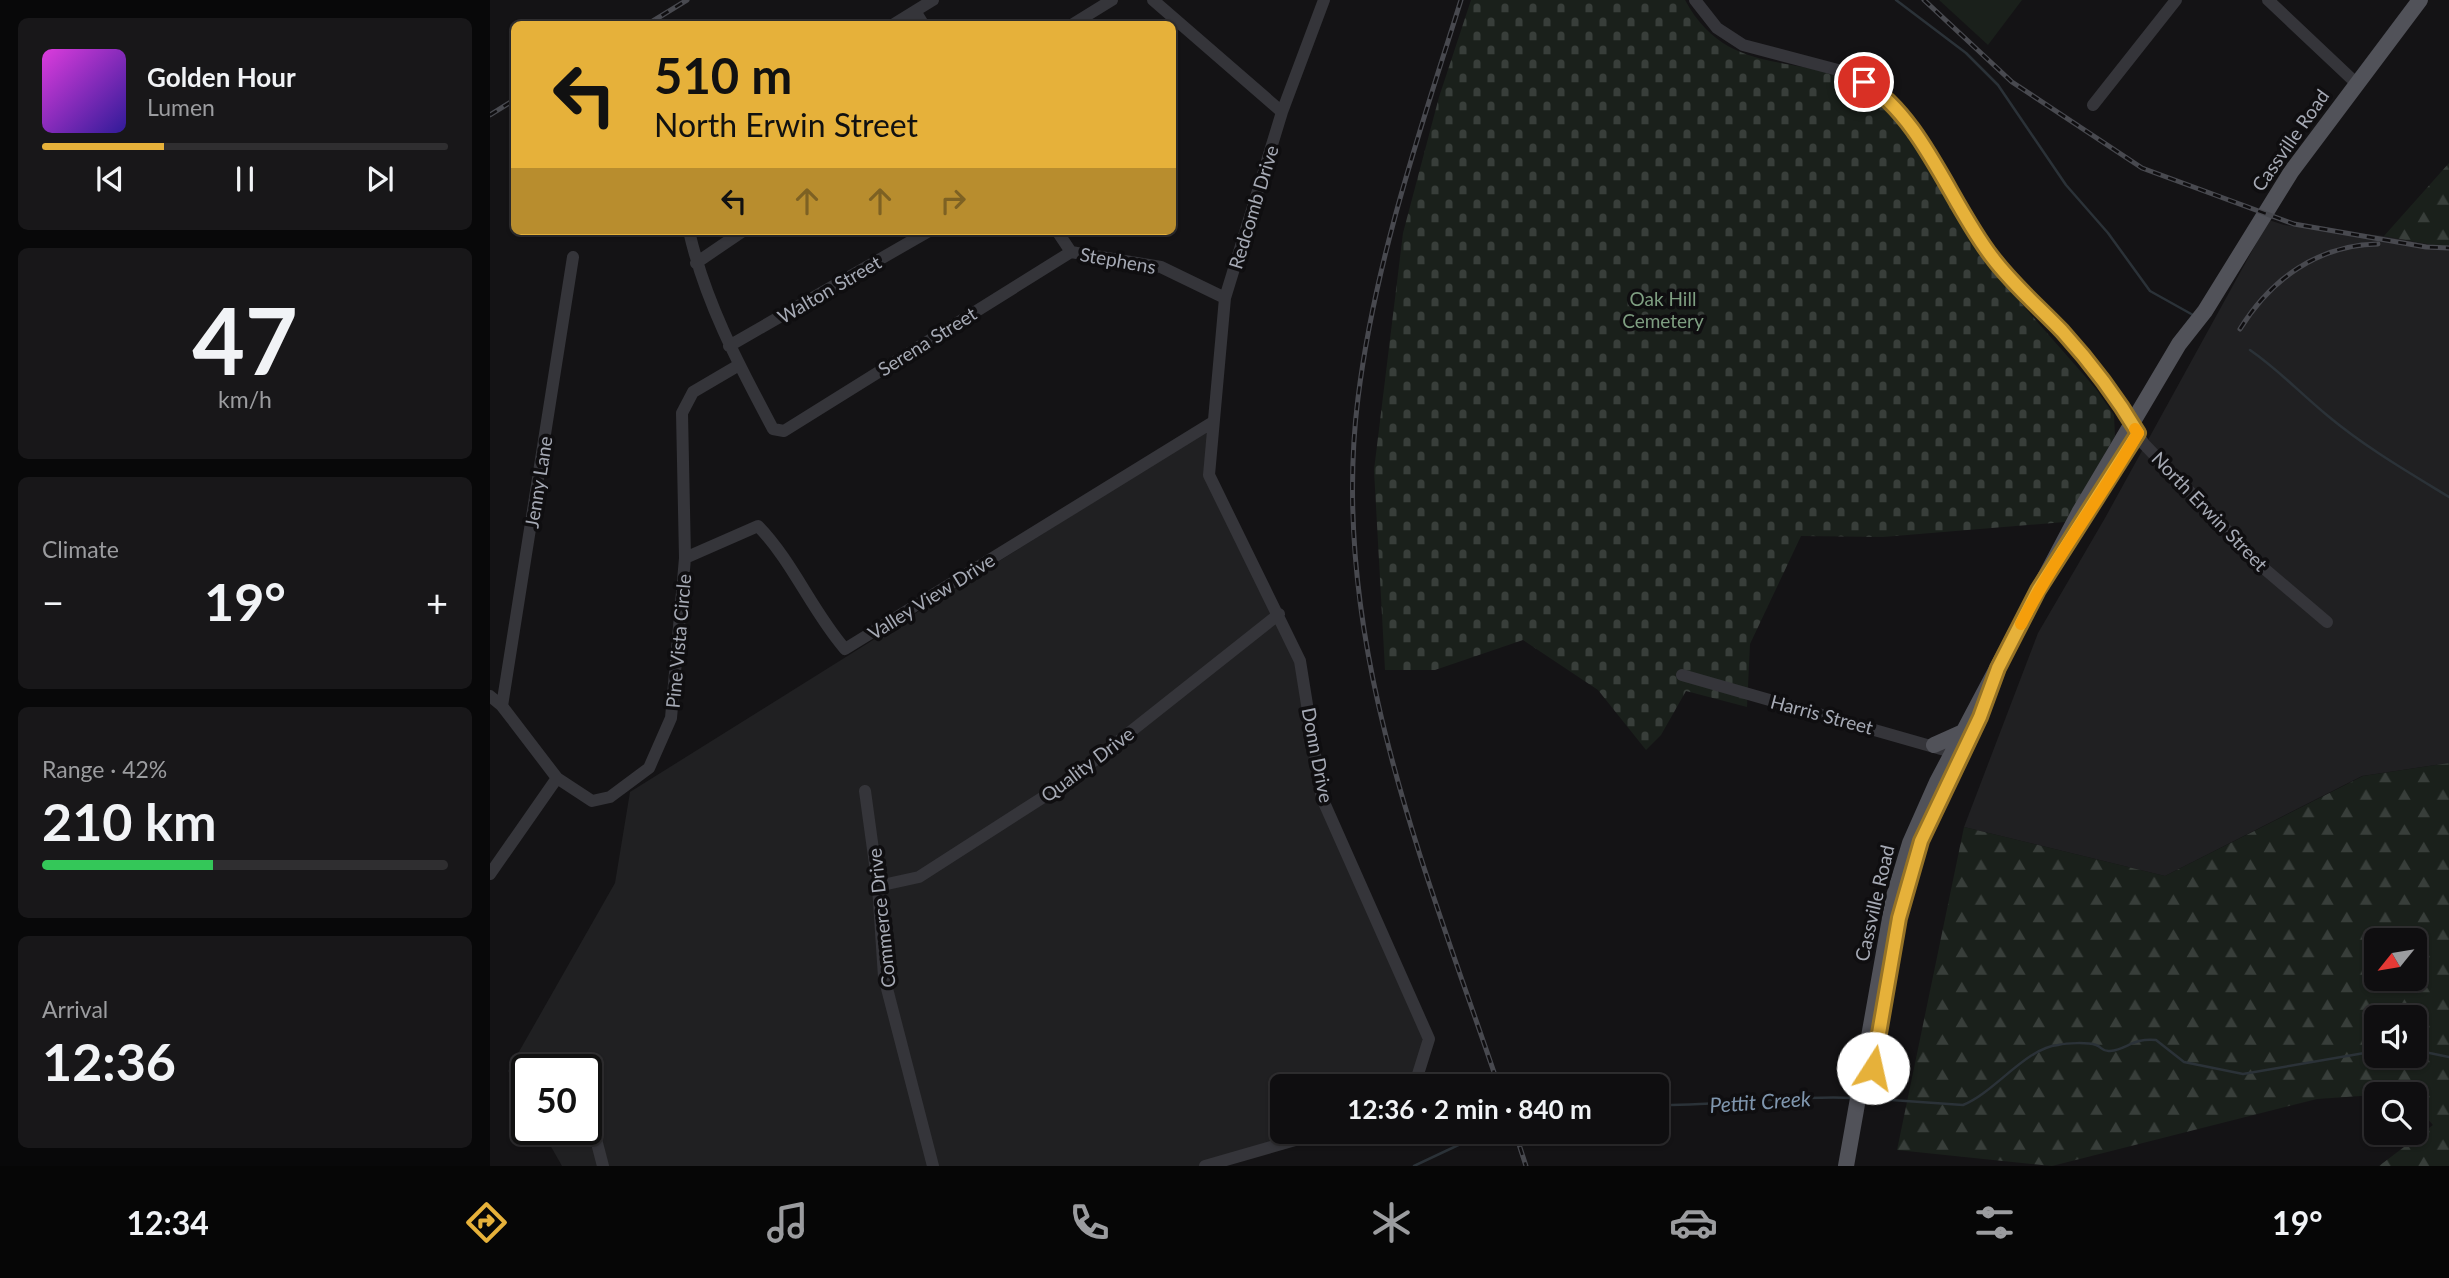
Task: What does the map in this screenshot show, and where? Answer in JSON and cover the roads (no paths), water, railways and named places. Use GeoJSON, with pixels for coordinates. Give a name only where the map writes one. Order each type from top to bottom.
{"type":"FeatureCollection","features":[{"type":"Feature","properties":{"kind":"main road","name":"Cassville Road"},"geometry":{"type":"LineString","coordinates":[[1957,753],[1963,732],[2080,511],[2187,349],[2205,311],[2291,172],[2420,0]]}},
{"type":"Feature","properties":{"kind":"main road","name":"Cassville Road"},"geometry":{"type":"LineString","coordinates":[[1856,1166],[1868,1067],[1899,878],[1910,843],[1998,668]]}},
{"type":"Feature","properties":{"kind":"main road"},"geometry":{"type":"LineString","coordinates":[[1934,745],[1963,732]]}},
{"type":"Feature","properties":{"kind":"main road","name":"Cassville Road"},"geometry":{"type":"LineString","coordinates":[[1846,1166],[1868,1067]]}},
{"type":"Feature","properties":{"kind":"street"},"geometry":{"type":"LineString","coordinates":[[899,21],[933,0]]}},
{"type":"Feature","properties":{"kind":"street"},"geometry":{"type":"LineString","coordinates":[[1078,21],[1112,0]]}},
{"type":"Feature","properties":{"kind":"street"},"geometry":{"type":"LineString","coordinates":[[1153,0],[1282,112]]}},
{"type":"Feature","properties":{"kind":"street","name":"Redcomb Drive"},"geometry":{"type":"LineString","coordinates":[[1213,422],[1225,298],[1282,112],[1324,0]]}},
{"type":"Feature","properties":{"kind":"street","name":"North Erwin Street"},"geometry":{"type":"LineString","coordinates":[[1695,0],[1717,28],[1743,45],[1838,70],[1864,82],[1891,102],[1919,138],[1956,204],[1992,258],[2098,372],[2160,462],[2260,565],[2327,622]]}},
{"type":"Feature","properties":{"kind":"street"},"geometry":{"type":"LineString","coordinates":[[2093,105],[2176,0]]}},
{"type":"Feature","properties":{"kind":"street"},"geometry":{"type":"LineString","coordinates":[[2268,0],[2356,83]]}},
{"type":"Feature","properties":{"kind":"street"},"geometry":{"type":"LineString","coordinates":[[915,11],[921,21]]}},
{"type":"Feature","properties":{"kind":"street"},"geometry":{"type":"LineString","coordinates":[[690,235],[696,263],[739,365]]}},
{"type":"Feature","properties":{"kind":"street"},"geometry":{"type":"LineString","coordinates":[[696,263],[737,235]]}},
{"type":"Feature","properties":{"kind":"street","name":"Walton Street"},"geometry":{"type":"LineString","coordinates":[[729,346],[922,235]]}},
{"type":"Feature","properties":{"kind":"street","name":"Stephens"},"geometry":{"type":"LineString","coordinates":[[1060,235],[1071,252],[1161,267],[1225,298]]}},
{"type":"Feature","properties":{"kind":"street","name":"Serena Street"},"geometry":{"type":"LineString","coordinates":[[739,365],[774,429],[784,431],[1071,252]]}},
{"type":"Feature","properties":{"kind":"street","name":"Jenny Lane"},"geometry":{"type":"LineString","coordinates":[[502,706],[573,257]]}},
{"type":"Feature","properties":{"kind":"street","name":"Pine Vista Circle"},"geometry":{"type":"LineString","coordinates":[[490,696],[502,706],[557,778],[592,801],[610,797],[649,768],[671,718],[685,558],[682,413],[692,392],[739,365]]}},
{"type":"Feature","properties":{"kind":"street","name":"Valley View Drive"},"geometry":{"type":"LineString","coordinates":[[685,558],[758,526],[777,545],[826,628],[845,649],[1213,422]]}},
{"type":"Feature","properties":{"kind":"street","name":"Donn Drive"},"geometry":{"type":"LineString","coordinates":[[1213,422],[1209,475],[1300,661],[1322,798],[1429,1040],[1418,1074]]}},
{"type":"Feature","properties":{"kind":"street","name":"Quality Drive"},"geometry":{"type":"LineString","coordinates":[[878,886],[919,877],[1067,782],[1279,614]]}},
{"type":"Feature","properties":{"kind":"street","name":"Harris Street"},"geometry":{"type":"LineString","coordinates":[[1682,675],[1957,753]]}},
{"type":"Feature","properties":{"kind":"street"},"geometry":{"type":"LineString","coordinates":[[490,874],[557,778]]}},
{"type":"Feature","properties":{"kind":"street","name":"Commerce Drive"},"geometry":{"type":"LineString","coordinates":[[865,791],[878,886],[884,977],[933,1166]]}},
{"type":"Feature","properties":{"kind":"street"},"geometry":{"type":"LineString","coordinates":[[1205,1166],[1281,1144]]}},
{"type":"Feature","properties":{"kind":"street"},"geometry":{"type":"LineString","coordinates":[[598,1145],[603,1166]]}},
{"type":"Feature","properties":{"kind":"waterway"},"geometry":{"type":"LineString","coordinates":[[1896,0],[1966,53],[1998,85],[2066,185],[2108,233],[2150,291],[2193,315]]}},
{"type":"Feature","properties":{"kind":"waterway"},"geometry":{"type":"LineString","coordinates":[[2250,350],[2357,438],[2449,497]]}},
{"type":"Feature","properties":{"kind":"waterway","name":"Pettit Creek"},"geometry":{"type":"LineString","coordinates":[[1863,1098],[1963,1105],[1987,1091],[2034,1054],[2046,1048],[2066,1044],[2092,1044],[2107,1051],[2136,1042],[2156,1040],[2184,1062],[2243,1074],[2364,1053]]}},
{"type":"Feature","properties":{"kind":"waterway","name":"Pettit Creek"},"geometry":{"type":"LineString","coordinates":[[2427,1052],[2449,1057]]}},
{"type":"Feature","properties":{"kind":"waterway","name":"Pettit Creek"},"geometry":{"type":"LineString","coordinates":[[1669,1105],[1853,1098]]}},
{"type":"Feature","properties":{"kind":"waterway","name":"Pettit Creek"},"geometry":{"type":"LineString","coordinates":[[1414,1166],[1461,1144]]}},
{"type":"Feature","properties":{"kind":"railway"},"geometry":{"type":"LineString","coordinates":[[653,21],[687,0]]}},
{"type":"Feature","properties":{"kind":"railway"},"geometry":{"type":"LineString","coordinates":[[1461,0],[1387,246],[1358,398],[1352,487],[1357,575],[1370,662],[1389,749],[1441,919],[1495,1074]]}},
{"type":"Feature","properties":{"kind":"railway"},"geometry":{"type":"LineString","coordinates":[[1924,0],[2012,82],[2142,168],[2294,224],[2426,247],[2449,248]]}},
{"type":"Feature","properties":{"kind":"railway"},"geometry":{"type":"LineString","coordinates":[[490,115],[511,102]]}},
{"type":"Feature","properties":{"kind":"railway"},"geometry":{"type":"LineString","coordinates":[[2240,329],[2266,295],[2298,268],[2335,251],[2378,244]]}},
{"type":"Feature","properties":{"kind":"railway"},"geometry":{"type":"LineString","coordinates":[[1519,1144],[1526,1166]]}},
{"type":"Feature","properties":{"kind":"park label","name":"Oak Hill Cemetery"},"geometry":{"type":"Point","coordinates":[1663,309]}}]}
